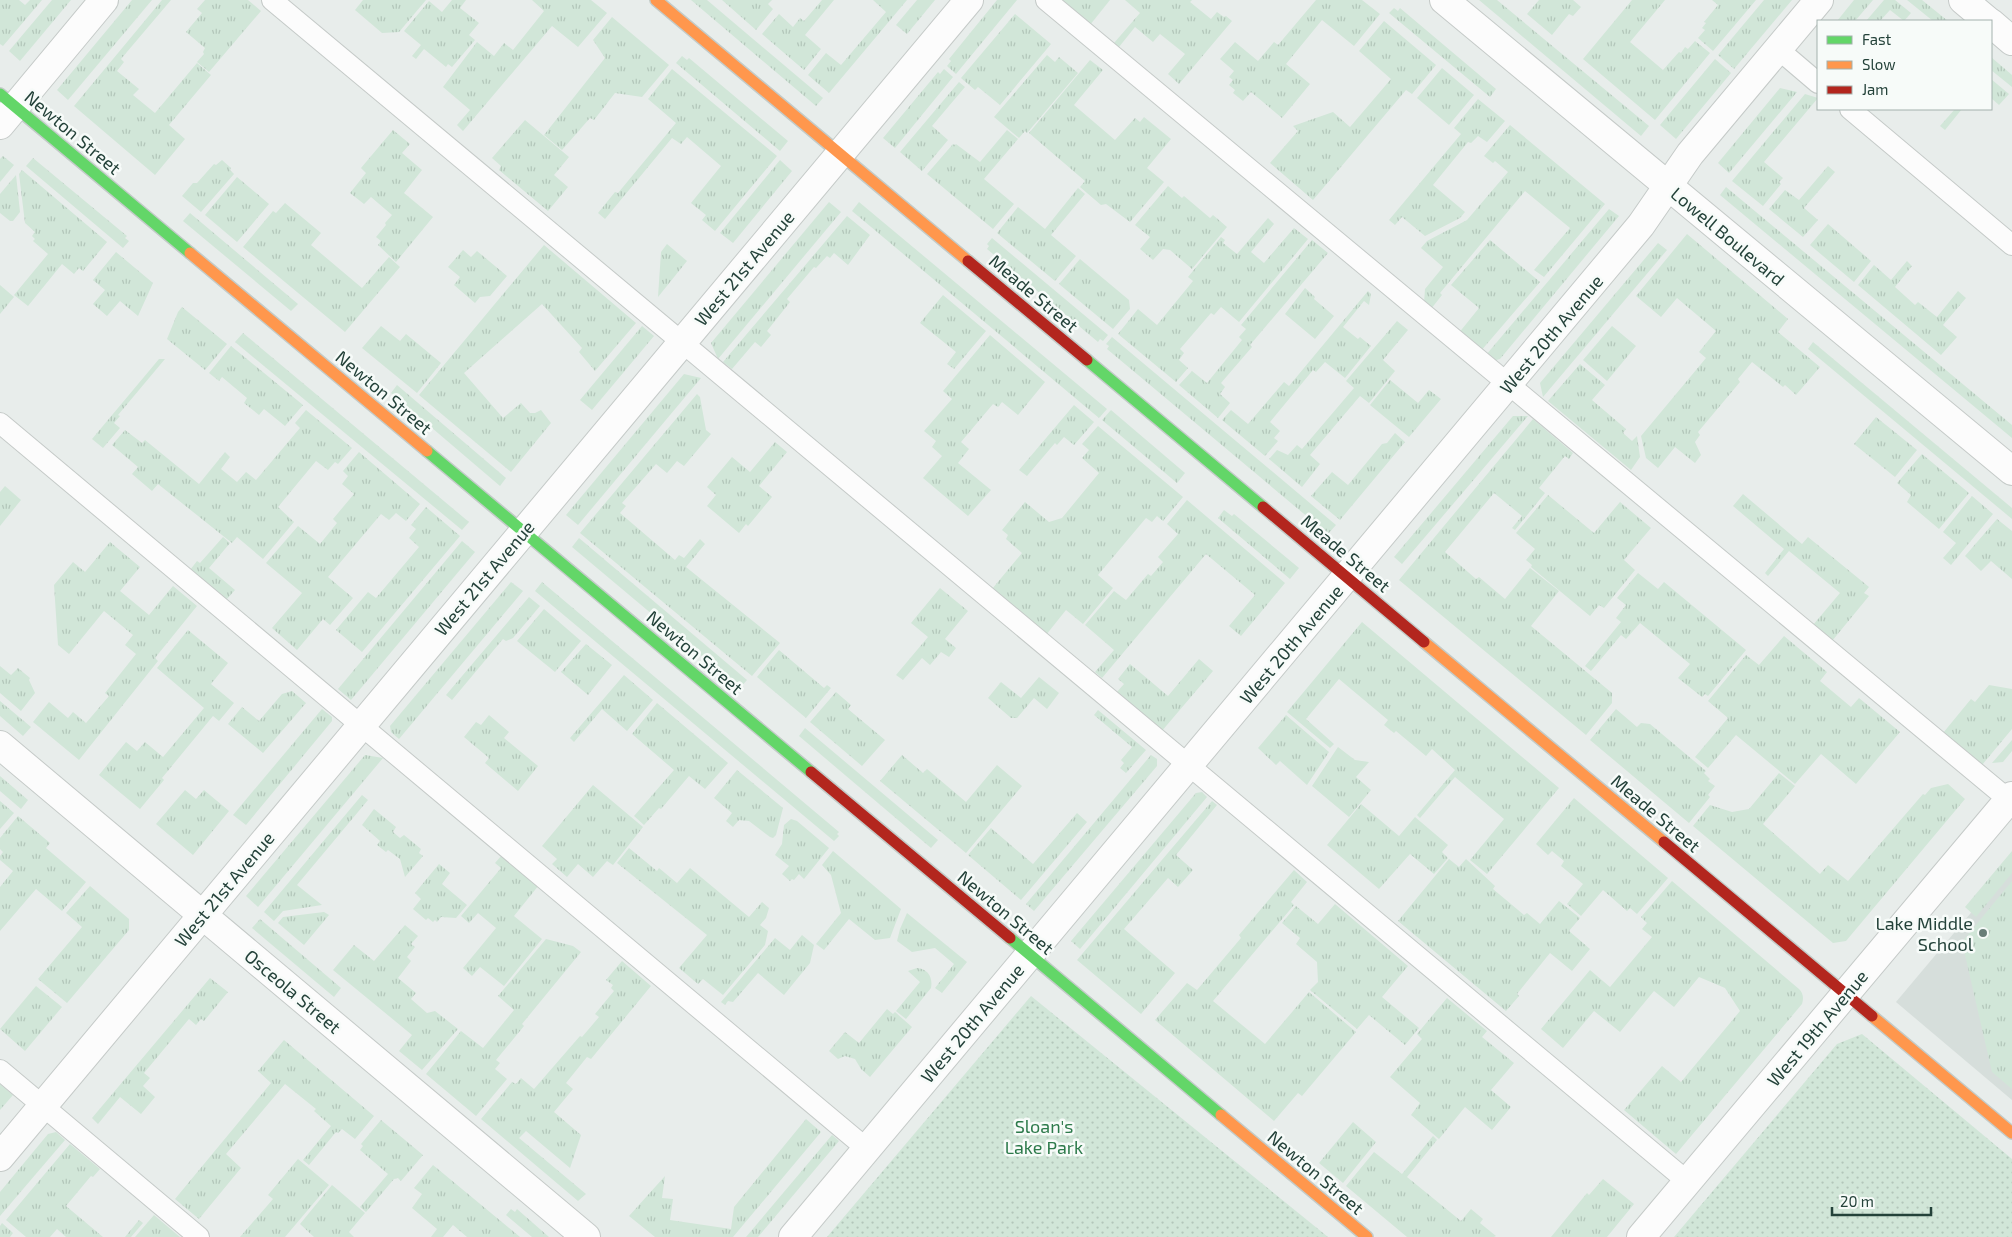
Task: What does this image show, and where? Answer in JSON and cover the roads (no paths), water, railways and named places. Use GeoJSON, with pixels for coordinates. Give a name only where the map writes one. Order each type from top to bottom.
{"type":"FeatureCollection","features":[{"type":"Feature","properties":{"kind":"street"},"geometry":{"type":"LineString","coordinates":[[5,108],[104,0]]}},
{"type":"Feature","properties":{"kind":"street","name":"Meade Street"},"geometry":{"type":"LineString","coordinates":[[656,0],[2012,1133]]}},
{"type":"Feature","properties":{"kind":"street","name":"West 21st Avenue"},"geometry":{"type":"LineString","coordinates":[[0,1157],[969,0]]}},
{"type":"Feature","properties":{"kind":"street","name":"Lowell Boulevard"},"geometry":{"type":"LineString","coordinates":[[1444,0],[2012,471]]}},
{"type":"Feature","properties":{"kind":"street","name":"West 20th Avenue"},"geometry":{"type":"LineString","coordinates":[[794,1237],[1642,225],[1690,154],[1819,0]]}},
{"type":"Feature","properties":{"kind":"street"},"geometry":{"type":"LineString","coordinates":[[1963,0],[1987,20]]}},
{"type":"Feature","properties":{"kind":"street"},"geometry":{"type":"LineString","coordinates":[[1992,24],[2012,41]]}},
{"type":"Feature","properties":{"kind":"street","name":"Newton Street"},"geometry":{"type":"LineString","coordinates":[[5,108],[524,531],[1367,1237]]}},
{"type":"Feature","properties":{"kind":"street","name":"Osceola Street"},"geometry":{"type":"LineString","coordinates":[[0,745],[586,1237]]}},
{"type":"Feature","properties":{"kind":"street","name":"West 19th Avenue"},"geometry":{"type":"LineString","coordinates":[[1641,1237],[2010,798]]}},
{"type":"Feature","properties":{"kind":"lane"},"geometry":{"type":"LineString","coordinates":[[272,0],[1688,1182]]}},
{"type":"Feature","properties":{"kind":"lane"},"geometry":{"type":"LineString","coordinates":[[1046,0],[2010,798]]}},
{"type":"Feature","properties":{"kind":"lane"},"geometry":{"type":"LineString","coordinates":[[1778,49],[1817,82]]}},
{"type":"Feature","properties":{"kind":"lane"},"geometry":{"type":"LineString","coordinates":[[1851,110],[2012,245]]}},
{"type":"Feature","properties":{"kind":"lane"},"geometry":{"type":"LineString","coordinates":[[0,423],[867,1149]]}},
{"type":"Feature","properties":{"kind":"lane"},"geometry":{"type":"LineString","coordinates":[[0,1070],[199,1237]]}},
{"type":"Feature","properties":{"kind":"place","name":"Lake Middle School"},"geometry":{"type":"Point","coordinates":[1983,933]}},
{"type":"Feature","properties":{"kind":"park label","name":"Sloan's Lake Park"},"geometry":{"type":"Point","coordinates":[1044,1136]}}]}
